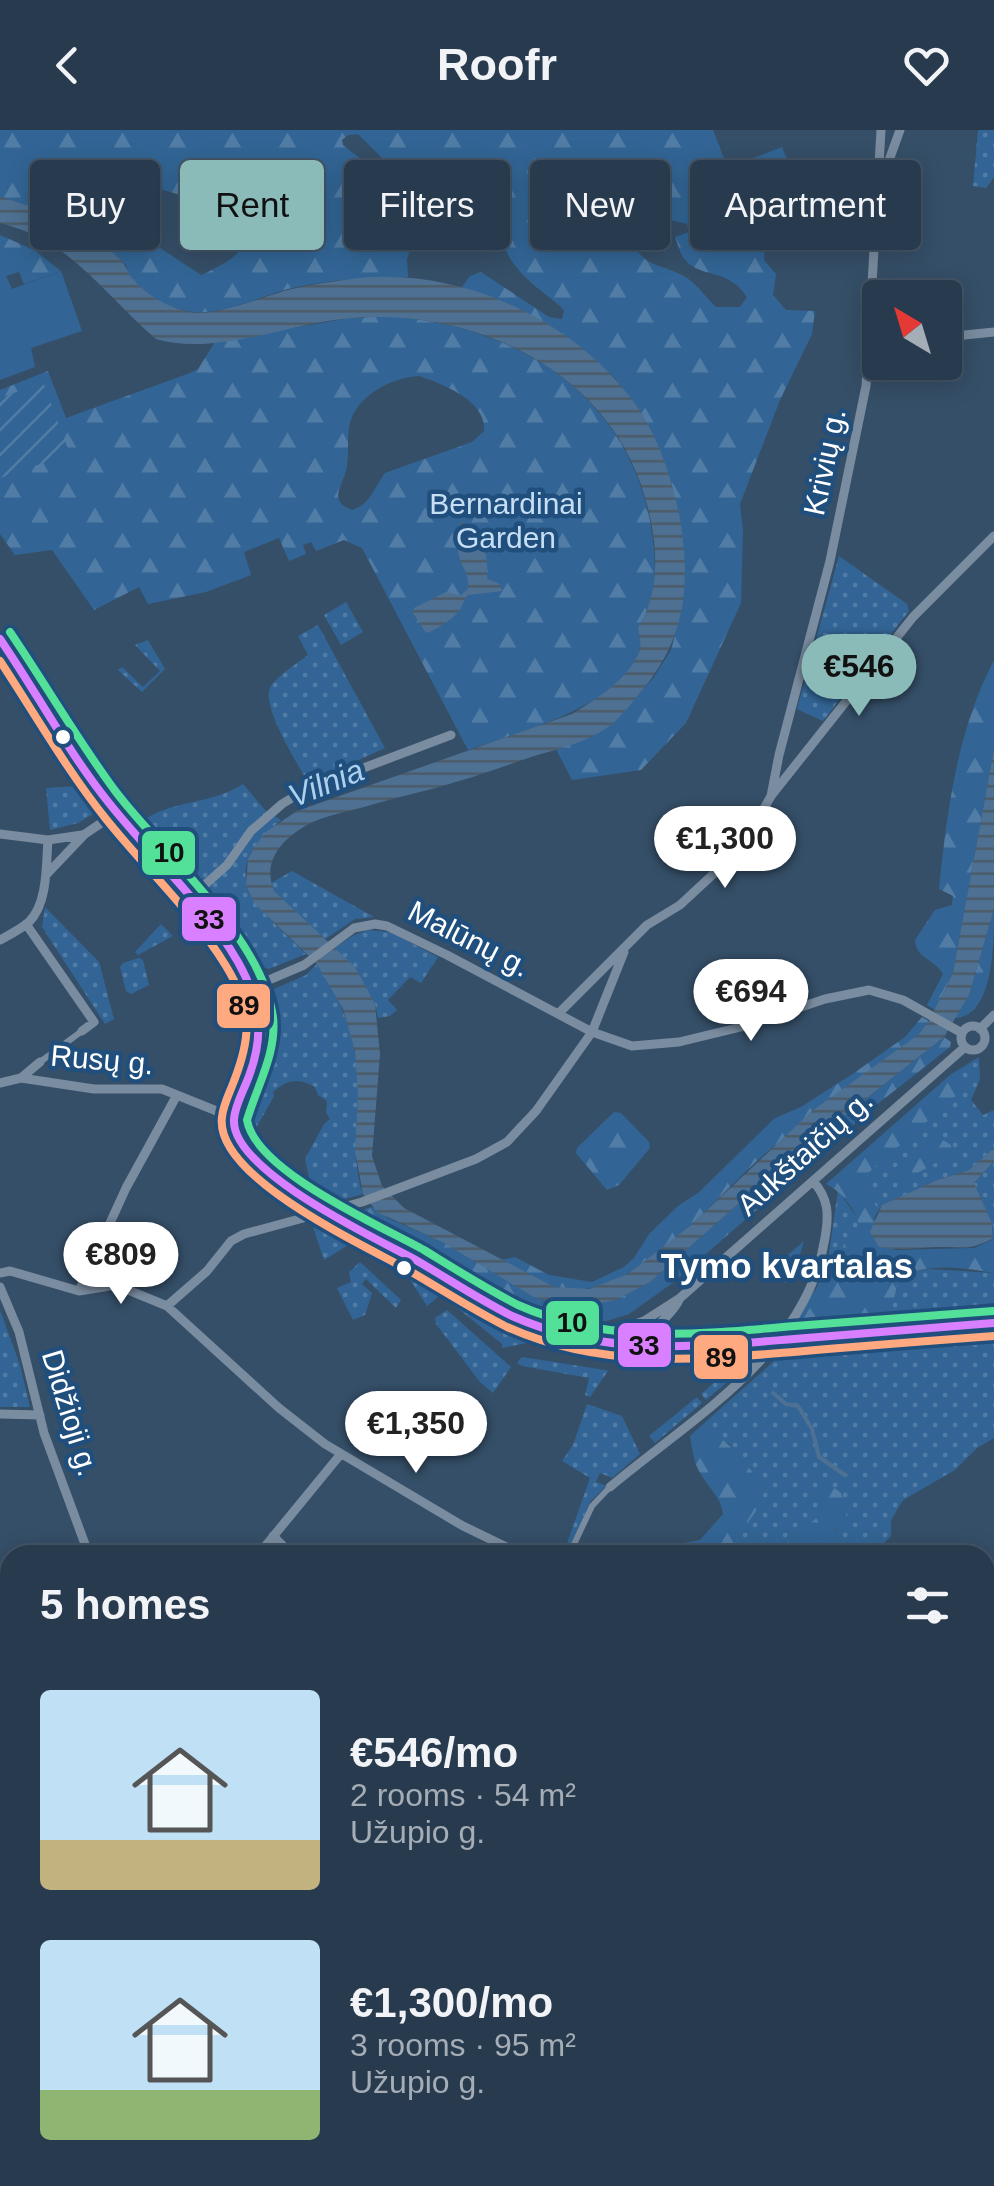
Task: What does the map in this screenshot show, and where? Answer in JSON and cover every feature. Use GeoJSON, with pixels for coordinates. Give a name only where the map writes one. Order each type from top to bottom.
{"type":"FeatureCollection","features":[{"type":"Feature","properties":{"kind":"main road"},"geometry":{"type":"LineString","coordinates":[[0,638],[116,812],[228,950],[250,988],[258,1006],[261,1034],[234,1118],[239,1138],[259,1162],[297,1192],[516,1318],[586,1341],[652,1348],[778,1342],[994,1322]]}},
{"type":"Feature","properties":{"kind":"street","name":"Krivių g."},"geometry":{"type":"LineString","coordinates":[[879,160],[881,130]]}},
{"type":"Feature","properties":{"kind":"street"},"geometry":{"type":"LineString","coordinates":[[889,160],[900,130]]}},
{"type":"Feature","properties":{"kind":"street","name":"Krivių g."},"geometry":{"type":"LineString","coordinates":[[876,250],[876,280]]}},
{"type":"Feature","properties":{"kind":"street"},"geometry":{"type":"LineString","coordinates":[[962,335],[994,332]]}},
{"type":"Feature","properties":{"kind":"street","name":"Krivių g."},"geometry":{"type":"LineString","coordinates":[[772,796],[778,755],[842,504],[867,380]]}},
{"type":"Feature","properties":{"kind":"street"},"geometry":{"type":"LineString","coordinates":[[559,1014],[647,925],[680,905],[722,866],[913,617],[994,536]]}},
{"type":"Feature","properties":{"kind":"street"},"geometry":{"type":"LineString","coordinates":[[189,900],[227,864],[250,831],[282,804],[306,790],[451,735]]}},
{"type":"Feature","properties":{"kind":"street"},"geometry":{"type":"LineString","coordinates":[[46,875],[84,834],[116,812]]}},
{"type":"Feature","properties":{"kind":"street"},"geometry":{"type":"LineString","coordinates":[[0,834],[48,840],[84,834]]}},
{"type":"Feature","properties":{"kind":"street"},"geometry":{"type":"LineString","coordinates":[[0,940],[26,924],[36,910],[46,875],[48,840]]}},
{"type":"Feature","properties":{"kind":"street"},"geometry":{"type":"LineString","coordinates":[[0,1083],[21,1078],[94,1022],[26,924]]}},
{"type":"Feature","properties":{"kind":"street","name":"Malūnų g."},"geometry":{"type":"LineString","coordinates":[[250,988],[309,962],[362,925],[388,926],[592,1032],[632,1046],[662,1045],[868,990],[924,1010],[957,1031]]}},
{"type":"Feature","properties":{"kind":"street"},"geometry":{"type":"LineString","coordinates":[[166,1306],[237,1237],[362,1202],[476,1160],[507,1142],[536,1111],[592,1032],[626,947]]}},
{"type":"Feature","properties":{"kind":"street","name":"Aukštaičių g."},"geometry":{"type":"LineString","coordinates":[[586,1341],[644,1321],[680,1298],[965,1047],[979,1048],[994,1015]]}},
{"type":"Feature","properties":{"kind":"street","name":"Aukštaičių g."},"geometry":{"type":"LineString","coordinates":[[957,1031],[971,1026],[986,1035]]}},
{"type":"Feature","properties":{"kind":"street"},"geometry":{"type":"LineString","coordinates":[[957,1031],[965,1047]]}},
{"type":"Feature","properties":{"kind":"street","name":"Rusų g."},"geometry":{"type":"LineString","coordinates":[[21,1078],[94,1089],[162,1089],[234,1118]]}},
{"type":"Feature","properties":{"kind":"street"},"geometry":{"type":"LineString","coordinates":[[78,1291],[126,1188],[178,1095]]}},
{"type":"Feature","properties":{"kind":"street"},"geometry":{"type":"LineString","coordinates":[[574,1545],[592,1506],[610,1487],[734,1384],[778,1342],[820,1264],[828,1211],[823,1194],[813,1181]]}},
{"type":"Feature","properties":{"kind":"street"},"geometry":{"type":"LineString","coordinates":[[0,1273],[10,1271],[78,1291],[116,1286],[166,1306],[279,1408],[340,1455],[501,1545]]}},
{"type":"Feature","properties":{"kind":"street","name":"Didžioji g."},"geometry":{"type":"LineString","coordinates":[[0,1287],[86,1545]]}},
{"type":"Feature","properties":{"kind":"street","name":"Aukštaičių g."},"geometry":{"type":"LineString","coordinates":[[652,1348],[654,1328],[680,1298]]}},
{"type":"Feature","properties":{"kind":"street"},"geometry":{"type":"LineString","coordinates":[[633,1348],[644,1321]]}},
{"type":"Feature","properties":{"kind":"street"},"geometry":{"type":"LineString","coordinates":[[0,1414],[40,1415]]}},
{"type":"Feature","properties":{"kind":"street"},"geometry":{"type":"LineString","coordinates":[[266,1545],[340,1455]]}},
{"type":"Feature","properties":{"kind":"street"},"geometry":{"type":"LineString","coordinates":[[273,1536],[282,1545]]}},
{"type":"Feature","properties":{"kind":"green space"},"geometry":{"type":"Polygon","coordinates":[[[0,130],[713,130],[725,160],[690,160],[690,250],[764,250],[764,260],[776,274],[773,295],[786,310],[815,311],[812,334],[780,400],[740,504],[741,603],[686,723],[641,770],[572,780],[556,749],[608,727],[654,677],[671,650],[681,612],[678,509],[642,414],[614,377],[559,332],[531,315],[462,287],[470,276],[481,272],[549,317],[562,319],[561,307],[530,281],[506,250],[510,250],[510,160],[384,160],[358,134],[348,135],[342,140],[343,145],[363,160],[344,160],[344,250],[410,250],[408,277],[306,285],[212,311],[179,309],[155,299],[134,283],[127,267],[108,250],[160,248],[201,275],[240,250],[324,250],[324,160],[180,160],[180,195],[160,189],[160,160],[30,160],[30,209],[0,197],[0,130]]]}},
{"type":"Feature","properties":{"kind":"green space"},"geometry":{"type":"Polygon","coordinates":[[[978,130],[994,130],[994,177],[986,188],[973,186],[978,130]]]}},
{"type":"Feature","properties":{"kind":"green space"},"geometry":{"type":"Polygon","coordinates":[[[782,147],[787,160],[748,160],[782,147]]]}},
{"type":"Feature","properties":{"kind":"green space"},"geometry":{"type":"Polygon","coordinates":[[[0,235],[34,250],[61,271],[24,284],[19,272],[6,276],[0,262],[0,235]]]}},
{"type":"Feature","properties":{"kind":"green space"},"geometry":{"type":"Polygon","coordinates":[[[0,262],[12,289],[61,271],[82,331],[31,348],[35,367],[0,380],[0,262]]]}},
{"type":"Feature","properties":{"kind":"green space","name":"Bernardinai Garden"},"geometry":{"type":"Polygon","coordinates":[[[385,316],[433,322],[479,334],[522,352],[560,376],[593,406],[620,442],[640,484],[652,533],[655,571],[649,605],[638,628],[639,651],[629,670],[591,702],[539,726],[468,750],[362,548],[344,540],[316,551],[311,542],[303,545],[306,554],[289,561],[279,538],[244,552],[251,575],[206,592],[148,604],[139,587],[94,610],[52,550],[15,555],[0,534],[0,390],[48,371],[66,418],[198,369],[215,342],[344,319],[385,316]],[[419,376],[397,380],[375,391],[352,416],[347,466],[338,497],[344,506],[352,510],[364,504],[385,473],[472,442],[484,431],[478,411],[462,395],[419,376]]]}},
{"type":"Feature","properties":{"kind":"green space"},"geometry":{"type":"Polygon","coordinates":[[[43,382],[70,454],[0,478],[0,398],[43,382]]]}},
{"type":"Feature","properties":{"kind":"green space"},"geometry":{"type":"Polygon","coordinates":[[[839,556],[907,604],[909,611],[823,721],[797,709],[839,556]]]}},
{"type":"Feature","properties":{"kind":"green space"},"geometry":{"type":"Polygon","coordinates":[[[346,602],[363,632],[341,645],[324,615],[346,602]]]}},
{"type":"Feature","properties":{"kind":"green space"},"geometry":{"type":"Polygon","coordinates":[[[318,625],[385,748],[308,783],[275,720],[269,695],[278,678],[308,655],[298,636],[318,625]]]}},
{"type":"Feature","properties":{"kind":"green space"},"geometry":{"type":"Polygon","coordinates":[[[148,640],[165,669],[142,692],[118,670],[122,667],[143,687],[160,671],[135,645],[148,640]]]}},
{"type":"Feature","properties":{"kind":"green space"},"geometry":{"type":"Polygon","coordinates":[[[994,660],[994,749],[953,973],[935,1010],[927,1005],[943,974],[922,955],[915,940],[935,910],[952,905],[953,896],[939,889],[950,801],[962,743],[994,660]]]}},
{"type":"Feature","properties":{"kind":"green space"},"geometry":{"type":"Polygon","coordinates":[[[243,784],[266,811],[281,820],[260,840],[248,859],[250,891],[273,922],[306,954],[269,969],[259,966],[234,923],[195,880],[188,884],[140,823],[164,810],[217,796],[243,784]]]}},
{"type":"Feature","properties":{"kind":"green space"},"geometry":{"type":"Polygon","coordinates":[[[80,786],[98,811],[78,823],[50,830],[46,788],[80,786]]]}},
{"type":"Feature","properties":{"kind":"green space"},"geometry":{"type":"Polygon","coordinates":[[[292,871],[374,917],[355,919],[324,940],[274,891],[271,883],[292,871]]]}},
{"type":"Feature","properties":{"kind":"green space"},"geometry":{"type":"Polygon","coordinates":[[[45,907],[99,962],[114,1019],[105,1024],[42,927],[45,907]]]}},
{"type":"Feature","properties":{"kind":"green space"},"geometry":{"type":"Polygon","coordinates":[[[994,909],[992,958],[984,992],[968,1014],[955,1018],[969,995],[994,909]]]}},
{"type":"Feature","properties":{"kind":"green space"},"geometry":{"type":"Polygon","coordinates":[[[161,924],[173,936],[138,955],[135,952],[161,924]]]}},
{"type":"Feature","properties":{"kind":"green space"},"geometry":{"type":"Polygon","coordinates":[[[368,930],[390,932],[438,957],[421,983],[410,977],[388,1000],[397,1010],[390,1016],[378,1018],[375,1004],[334,948],[368,930]]]}},
{"type":"Feature","properties":{"kind":"green space"},"geometry":{"type":"Polygon","coordinates":[[[139,958],[143,960],[149,985],[131,994],[126,991],[120,967],[139,958]]]}},
{"type":"Feature","properties":{"kind":"green space"},"geometry":{"type":"Polygon","coordinates":[[[317,964],[336,995],[353,1045],[358,1081],[356,1159],[363,1194],[327,1204],[313,1195],[305,1159],[330,1119],[327,1101],[315,1087],[297,1081],[283,1085],[273,1092],[255,1130],[246,1121],[257,1082],[268,1076],[281,1032],[274,989],[306,975],[317,964]]]}},
{"type":"Feature","properties":{"kind":"green space"},"geometry":{"type":"Polygon","coordinates":[[[922,1017],[929,1021],[918,1035],[772,1148],[684,1231],[636,1269],[610,1282],[573,1290],[540,1282],[500,1260],[515,1257],[549,1275],[592,1282],[624,1267],[649,1234],[698,1193],[775,1118],[801,1107],[854,1073],[905,1037],[922,1017]]]}},
{"type":"Feature","properties":{"kind":"green space"},"geometry":{"type":"Polygon","coordinates":[[[944,1037],[951,1042],[950,1047],[875,1106],[674,1282],[629,1314],[607,1321],[566,1320],[523,1305],[364,1214],[365,1209],[372,1207],[547,1302],[579,1307],[616,1300],[650,1282],[787,1161],[944,1037]]]}},
{"type":"Feature","properties":{"kind":"green space"},"geometry":{"type":"Polygon","coordinates":[[[979,1057],[980,1079],[971,1100],[983,1115],[994,1110],[994,1148],[969,1170],[935,1181],[882,1205],[878,1211],[867,1188],[867,1174],[959,1085],[950,1075],[979,1057]]]}},
{"type":"Feature","properties":{"kind":"green space"},"geometry":{"type":"Polygon","coordinates":[[[950,1075],[959,1085],[957,1095],[867,1174],[867,1188],[878,1211],[874,1218],[894,1250],[974,1248],[994,1239],[994,1273],[970,1269],[919,1270],[898,1280],[893,1304],[879,1316],[800,1324],[798,1317],[817,1287],[832,1283],[846,1237],[860,1234],[849,1204],[826,1184],[950,1075]]]}},
{"type":"Feature","properties":{"kind":"green space"},"geometry":{"type":"Polygon","coordinates":[[[614,1112],[621,1113],[649,1142],[650,1148],[619,1185],[607,1190],[576,1153],[614,1112]]]}},
{"type":"Feature","properties":{"kind":"green space"},"geometry":{"type":"Polygon","coordinates":[[[933,1134],[951,1145],[952,1154],[901,1182],[888,1179],[889,1173],[933,1134]]]}},
{"type":"Feature","properties":{"kind":"green space"},"geometry":{"type":"Polygon","coordinates":[[[994,1161],[992,1239],[992,1223],[974,1183],[994,1161]]]}},
{"type":"Feature","properties":{"kind":"green space"},"geometry":{"type":"Polygon","coordinates":[[[838,1190],[860,1222],[860,1234],[846,1238],[832,1283],[817,1287],[829,1253],[838,1190]]]}},
{"type":"Feature","properties":{"kind":"green space"},"geometry":{"type":"Polygon","coordinates":[[[313,1227],[348,1241],[350,1244],[324,1260],[313,1227]]]}},
{"type":"Feature","properties":{"kind":"green space"},"geometry":{"type":"Polygon","coordinates":[[[804,1241],[797,1265],[786,1283],[768,1272],[804,1241]]]}},
{"type":"Feature","properties":{"kind":"green space"},"geometry":{"type":"Polygon","coordinates":[[[360,1262],[401,1300],[396,1308],[366,1279],[362,1284],[372,1293],[365,1315],[353,1320],[337,1288],[351,1282],[349,1272],[360,1262]]]}},
{"type":"Feature","properties":{"kind":"green space"},"geometry":{"type":"Polygon","coordinates":[[[928,1269],[994,1273],[994,1303],[879,1316],[887,1309],[903,1276],[928,1269]]]}},
{"type":"Feature","properties":{"kind":"green space"},"geometry":{"type":"Polygon","coordinates":[[[409,1278],[441,1289],[443,1293],[427,1306],[409,1278]]]}},
{"type":"Feature","properties":{"kind":"green space"},"geometry":{"type":"Polygon","coordinates":[[[459,1300],[532,1342],[502,1348],[455,1306],[459,1300]]]}},
{"type":"Feature","properties":{"kind":"green space"},"geometry":{"type":"Polygon","coordinates":[[[0,1310],[20,1365],[30,1407],[0,1407],[0,1310]]]}},
{"type":"Feature","properties":{"kind":"green space"},"geometry":{"type":"Polygon","coordinates":[[[447,1310],[511,1367],[493,1393],[480,1382],[436,1324],[435,1318],[447,1310]]]}},
{"type":"Feature","properties":{"kind":"green space"},"geometry":{"type":"Polygon","coordinates":[[[994,1335],[994,1438],[977,1448],[955,1470],[903,1500],[891,1520],[891,1536],[882,1545],[818,1545],[838,1529],[823,1509],[819,1518],[809,1524],[812,1545],[730,1545],[765,1489],[729,1444],[701,1426],[782,1354],[994,1335]]]}},
{"type":"Feature","properties":{"kind":"green space"},"geometry":{"type":"Polygon","coordinates":[[[522,1357],[608,1371],[590,1397],[585,1395],[589,1378],[522,1366],[517,1363],[522,1357]]]}},
{"type":"Feature","properties":{"kind":"green space"},"geometry":{"type":"Polygon","coordinates":[[[739,1361],[745,1367],[706,1400],[701,1394],[739,1361]]]}},
{"type":"Feature","properties":{"kind":"green space"},"geometry":{"type":"Polygon","coordinates":[[[697,1397],[702,1403],[655,1443],[649,1436],[697,1397]]]}},
{"type":"Feature","properties":{"kind":"green space"},"geometry":{"type":"Polygon","coordinates":[[[587,1404],[622,1416],[640,1454],[612,1478],[600,1473],[596,1482],[606,1486],[590,1502],[571,1545],[567,1545],[590,1478],[562,1461],[573,1445],[587,1404]]]}},
{"type":"Feature","properties":{"kind":"green space"},"geometry":{"type":"Polygon","coordinates":[[[701,1426],[711,1431],[729,1445],[765,1489],[760,1505],[732,1545],[673,1545],[700,1540],[723,1514],[696,1465],[690,1436],[701,1426]]]}},
{"type":"Feature","properties":{"kind":"green space"},"geometry":{"type":"Polygon","coordinates":[[[822,1487],[833,1487],[841,1493],[847,1518],[819,1544],[790,1545],[787,1542],[823,1509],[819,1493],[822,1487]]]}},
{"type":"Feature","properties":{"kind":"shaded area"},"geometry":{"type":"Polygon","coordinates":[[[0,197],[30,207],[30,233],[0,223],[0,197]]]}},
{"type":"Feature","properties":{"kind":"shaded area"},"geometry":{"type":"Polygon","coordinates":[[[59,250],[109,250],[150,295],[165,304],[200,313],[314,284],[351,279],[433,281],[474,291],[514,306],[585,350],[640,411],[661,453],[682,532],[685,578],[680,619],[665,657],[621,716],[599,733],[571,745],[313,822],[289,837],[272,861],[274,891],[355,967],[375,1004],[380,1054],[372,1156],[382,1186],[404,1208],[554,1287],[589,1289],[628,1274],[690,1226],[812,1111],[918,1035],[929,1021],[953,973],[994,749],[994,909],[969,995],[944,1037],[787,1161],[650,1282],[616,1300],[564,1307],[534,1297],[444,1243],[377,1212],[363,1194],[355,1151],[355,1051],[343,1009],[317,964],[255,904],[246,885],[248,859],[255,846],[267,831],[297,811],[572,714],[628,671],[640,649],[638,628],[652,594],[655,556],[646,500],[620,441],[593,405],[559,375],[521,351],[479,333],[434,322],[388,317],[321,322],[225,342],[178,343],[156,339],[59,250]]]}},
{"type":"Feature","properties":{"kind":"shaded area"},"geometry":{"type":"Polygon","coordinates":[[[462,522],[481,539],[487,579],[500,584],[502,591],[468,595],[454,616],[426,633],[413,613],[414,608],[446,592],[461,595],[468,589],[455,530],[462,522]]]}},
{"type":"Feature","properties":{"kind":"shaded area"},"geometry":{"type":"Polygon","coordinates":[[[994,1148],[994,1161],[974,1183],[992,1223],[992,1239],[964,1248],[879,1247],[870,1232],[882,1205],[969,1170],[994,1148]]]}},
{"type":"Feature","properties":{"kind":"waterway"},"geometry":{"type":"LineString","coordinates":[[773,1393],[786,1404],[798,1406],[812,1429],[819,1457],[845,1475]]}},
{"type":"Feature","properties":{"kind":"transit line","name":"10"},"geometry":{"type":"LineString","coordinates":[[10,632],[116,792],[208,898],[251,957],[265,987],[273,1030],[269,1056],[247,1120],[255,1139],[295,1177],[518,1305],[586,1326],[655,1334],[724,1332],[993,1311]]}},
{"type":"Feature","properties":{"kind":"transit line","name":"33"},"geometry":{"type":"LineString","coordinates":[[0,639],[94,784],[193,900],[238,962],[258,1018],[254,1061],[234,1119],[239,1139],[255,1159],[308,1200],[512,1316],[581,1338],[686,1346],[994,1323]]}},
{"type":"Feature","properties":{"kind":"transit line","name":"89"},"geometry":{"type":"LineString","coordinates":[[0,661],[91,800],[199,927],[235,981],[245,1009],[246,1036],[222,1117],[226,1140],[241,1163],[296,1207],[507,1327],[577,1350],[684,1359],[994,1336]]}},
{"type":"Feature","properties":{"kind":"district","name":"Tymo kvartalas"},"geometry":{"type":"Point","coordinates":[787,1266]}},
{"type":"Feature","properties":{"kind":"water label","name":"Vilnia"},"geometry":{"type":"Point","coordinates":[326,783]}}]}
